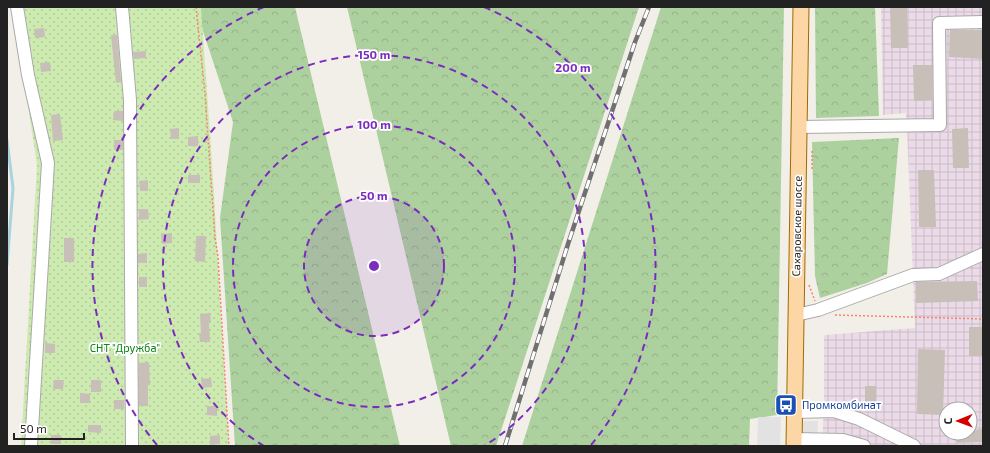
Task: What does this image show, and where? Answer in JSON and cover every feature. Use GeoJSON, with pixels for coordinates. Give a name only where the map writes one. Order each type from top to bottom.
{"type":"FeatureCollection","features":[{"type":"Feature","properties":{"kind":"main road","name":"Сахаровское шоссе"},"geometry":{"type":"LineString","coordinates":[[794,442],[801,7]]}},
{"type":"Feature","properties":{"kind":"street"},"geometry":{"type":"LineString","coordinates":[[17,7],[28,75],[48,163],[31,446]]}},
{"type":"Feature","properties":{"kind":"street"},"geometry":{"type":"LineString","coordinates":[[122,7],[130,100],[132,446]]}},
{"type":"Feature","properties":{"kind":"street"},"geometry":{"type":"LineString","coordinates":[[800,127],[940,125],[938,23],[983,22]]}},
{"type":"Feature","properties":{"kind":"street"},"geometry":{"type":"LineString","coordinates":[[796,315],[818,310],[913,275],[938,274],[983,254]]}},
{"type":"Feature","properties":{"kind":"street"},"geometry":{"type":"LineString","coordinates":[[795,412],[834,411],[859,419],[914,446]]}},
{"type":"Feature","properties":{"kind":"street"},"geometry":{"type":"LineString","coordinates":[[794,442],[843,440],[864,446]]}},
{"type":"Feature","properties":{"kind":"path"},"geometry":{"type":"LineString","coordinates":[[196,7],[205,94],[215,238],[218,257],[229,446]]}},
{"type":"Feature","properties":{"kind":"path"},"geometry":{"type":"LineString","coordinates":[[835,316],[983,319]]}},
{"type":"Feature","properties":{"kind":"shaded area"},"geometry":{"type":"Polygon","coordinates":[[[881,7],[983,7],[983,446],[822,446],[824,404],[824,335],[915,328],[906,113],[883,115],[881,7]]]}},
{"type":"Feature","properties":{"kind":"shaded area"},"geometry":{"type":"Polygon","coordinates":[[[758,417],[781,417],[780,446],[757,446],[758,417]]]}},
{"type":"Feature","properties":{"kind":"shaded area"},"geometry":{"type":"Polygon","coordinates":[[[797,421],[818,421],[817,446],[797,446],[797,421]]]}},
{"type":"Feature","properties":{"kind":"green space","name":"СНТ \"Дружба\""},"geometry":{"type":"Polygon","coordinates":[[[13,7],[201,7],[229,446],[21,446],[37,165],[13,7]]]}},
{"type":"Feature","properties":{"kind":"green space"},"geometry":{"type":"Polygon","coordinates":[[[195,7],[295,7],[400,446],[235,446],[220,218],[233,122],[195,7]]]}},
{"type":"Feature","properties":{"kind":"green space"},"geometry":{"type":"Polygon","coordinates":[[[347,7],[639,7],[496,446],[451,446],[347,7]]]}},
{"type":"Feature","properties":{"kind":"green space"},"geometry":{"type":"Polygon","coordinates":[[[661,7],[784,7],[777,415],[750,419],[749,446],[522,446],[661,7]]]}},
{"type":"Feature","properties":{"kind":"green space"},"geometry":{"type":"Polygon","coordinates":[[[815,7],[875,7],[879,116],[816,118],[815,7]]]}},
{"type":"Feature","properties":{"kind":"green space"},"geometry":{"type":"Polygon","coordinates":[[[899,138],[887,274],[867,283],[820,298],[815,276],[812,142],[899,138]]]}},
{"type":"Feature","properties":{"kind":"building"},"geometry":{"type":"Polygon","coordinates":[[[890,8],[907,8],[908,48],[891,48],[890,8]]]}},
{"type":"Feature","properties":{"kind":"building"},"geometry":{"type":"Polygon","coordinates":[[[44,28],[45,37],[35,38],[34,29],[44,28]]]}},
{"type":"Feature","properties":{"kind":"building"},"geometry":{"type":"Polygon","coordinates":[[[950,30],[983,30],[983,59],[949,57],[950,30]]]}},
{"type":"Feature","properties":{"kind":"building"},"geometry":{"type":"Polygon","coordinates":[[[111,35],[117,35],[121,82],[116,83],[111,35]]]}},
{"type":"Feature","properties":{"kind":"building"},"geometry":{"type":"Polygon","coordinates":[[[146,51],[146,58],[134,59],[133,52],[146,51]]]}},
{"type":"Feature","properties":{"kind":"building"},"geometry":{"type":"Polygon","coordinates":[[[50,62],[51,71],[41,72],[40,63],[50,62]]]}},
{"type":"Feature","properties":{"kind":"building"},"geometry":{"type":"Polygon","coordinates":[[[913,65],[932,65],[932,100],[914,101],[913,65]]]}},
{"type":"Feature","properties":{"kind":"building"},"geometry":{"type":"Polygon","coordinates":[[[114,111],[123,111],[123,121],[113,120],[114,111]]]}},
{"type":"Feature","properties":{"kind":"building"},"geometry":{"type":"Polygon","coordinates":[[[60,114],[63,140],[53,141],[51,115],[60,114]]]}},
{"type":"Feature","properties":{"kind":"building"},"geometry":{"type":"Polygon","coordinates":[[[179,128],[179,139],[171,139],[170,129],[179,128]]]}},
{"type":"Feature","properties":{"kind":"building"},"geometry":{"type":"Polygon","coordinates":[[[968,128],[969,168],[953,168],[952,129],[968,128]]]}},
{"type":"Feature","properties":{"kind":"building"},"geometry":{"type":"Polygon","coordinates":[[[198,136],[198,146],[188,146],[188,137],[198,136]]]}},
{"type":"Feature","properties":{"kind":"building"},"geometry":{"type":"Polygon","coordinates":[[[114,140],[123,140],[123,150],[114,150],[114,140]]]}},
{"type":"Feature","properties":{"kind":"building"},"geometry":{"type":"Polygon","coordinates":[[[918,170],[934,170],[936,227],[919,227],[918,170]]]}},
{"type":"Feature","properties":{"kind":"building"},"geometry":{"type":"Polygon","coordinates":[[[188,175],[200,175],[200,183],[188,183],[188,175]]]}},
{"type":"Feature","properties":{"kind":"building"},"geometry":{"type":"Polygon","coordinates":[[[148,180],[148,191],[140,191],[139,181],[148,180]]]}},
{"type":"Feature","properties":{"kind":"building"},"geometry":{"type":"Polygon","coordinates":[[[139,209],[148,209],[149,219],[139,220],[139,209]]]}},
{"type":"Feature","properties":{"kind":"building"},"geometry":{"type":"Polygon","coordinates":[[[172,233],[172,243],[162,244],[161,234],[172,233]]]}},
{"type":"Feature","properties":{"kind":"building"},"geometry":{"type":"Polygon","coordinates":[[[196,236],[206,236],[205,262],[195,261],[196,236]]]}},
{"type":"Feature","properties":{"kind":"building"},"geometry":{"type":"Polygon","coordinates":[[[64,238],[74,238],[74,262],[64,262],[64,238]]]}},
{"type":"Feature","properties":{"kind":"building"},"geometry":{"type":"Polygon","coordinates":[[[147,253],[147,263],[138,263],[138,254],[147,253]]]}},
{"type":"Feature","properties":{"kind":"building"},"geometry":{"type":"Polygon","coordinates":[[[139,277],[147,277],[147,287],[139,287],[139,277]]]}},
{"type":"Feature","properties":{"kind":"building"},"geometry":{"type":"Polygon","coordinates":[[[977,281],[978,301],[916,303],[916,282],[977,281]]]}},
{"type":"Feature","properties":{"kind":"building"},"geometry":{"type":"Polygon","coordinates":[[[210,313],[210,342],[200,342],[200,314],[210,313]]]}},
{"type":"Feature","properties":{"kind":"building"},"geometry":{"type":"Polygon","coordinates":[[[969,327],[983,327],[983,356],[969,356],[969,327]]]}},
{"type":"Feature","properties":{"kind":"building"},"geometry":{"type":"Polygon","coordinates":[[[45,343],[55,344],[55,353],[45,353],[45,343]]]}},
{"type":"Feature","properties":{"kind":"building"},"geometry":{"type":"Polygon","coordinates":[[[918,349],[945,350],[943,401],[938,401],[938,415],[917,414],[918,349]]]}},
{"type":"Feature","properties":{"kind":"building"},"geometry":{"type":"Polygon","coordinates":[[[149,362],[150,385],[148,385],[148,406],[139,406],[139,363],[149,362]]]}},
{"type":"Feature","properties":{"kind":"building"},"geometry":{"type":"Polygon","coordinates":[[[211,378],[212,387],[202,388],[201,379],[211,378]]]}},
{"type":"Feature","properties":{"kind":"building"},"geometry":{"type":"Polygon","coordinates":[[[54,380],[64,380],[63,389],[53,389],[54,380]]]}},
{"type":"Feature","properties":{"kind":"building"},"geometry":{"type":"Polygon","coordinates":[[[91,380],[101,380],[101,392],[91,392],[91,380]]]}},
{"type":"Feature","properties":{"kind":"building"},"geometry":{"type":"Polygon","coordinates":[[[865,386],[876,386],[876,406],[865,406],[865,386]]]}},
{"type":"Feature","properties":{"kind":"building"},"geometry":{"type":"Polygon","coordinates":[[[80,393],[90,394],[90,403],[80,403],[80,393]]]}},
{"type":"Feature","properties":{"kind":"building"},"geometry":{"type":"Polygon","coordinates":[[[114,400],[124,400],[124,409],[114,409],[114,400]]]}},
{"type":"Feature","properties":{"kind":"building"},"geometry":{"type":"Polygon","coordinates":[[[207,406],[217,406],[217,416],[207,415],[207,406]]]}},
{"type":"Feature","properties":{"kind":"building"},"geometry":{"type":"Polygon","coordinates":[[[88,425],[101,425],[101,433],[88,432],[88,425]]]}},
{"type":"Feature","properties":{"kind":"building"},"geometry":{"type":"Polygon","coordinates":[[[978,429],[983,429],[983,442],[957,443],[957,441],[978,441],[978,429]]]}},
{"type":"Feature","properties":{"kind":"building"},"geometry":{"type":"Polygon","coordinates":[[[51,435],[61,435],[61,444],[51,444],[51,435]]]}},
{"type":"Feature","properties":{"kind":"building"},"geometry":{"type":"Polygon","coordinates":[[[220,435],[220,444],[210,445],[210,436],[220,435]]]}},
{"type":"Feature","properties":{"kind":"waterway"},"geometry":{"type":"LineString","coordinates":[[7,140],[13,188],[7,265]]}},
{"type":"Feature","properties":{"kind":"railway"},"geometry":{"type":"LineString","coordinates":[[505,446],[568,244],[635,42],[649,7]]}},
{"type":"Feature","properties":{"kind":"place","name":"Промкомбинат"},"geometry":{"type":"Point","coordinates":[786,405]}}]}
